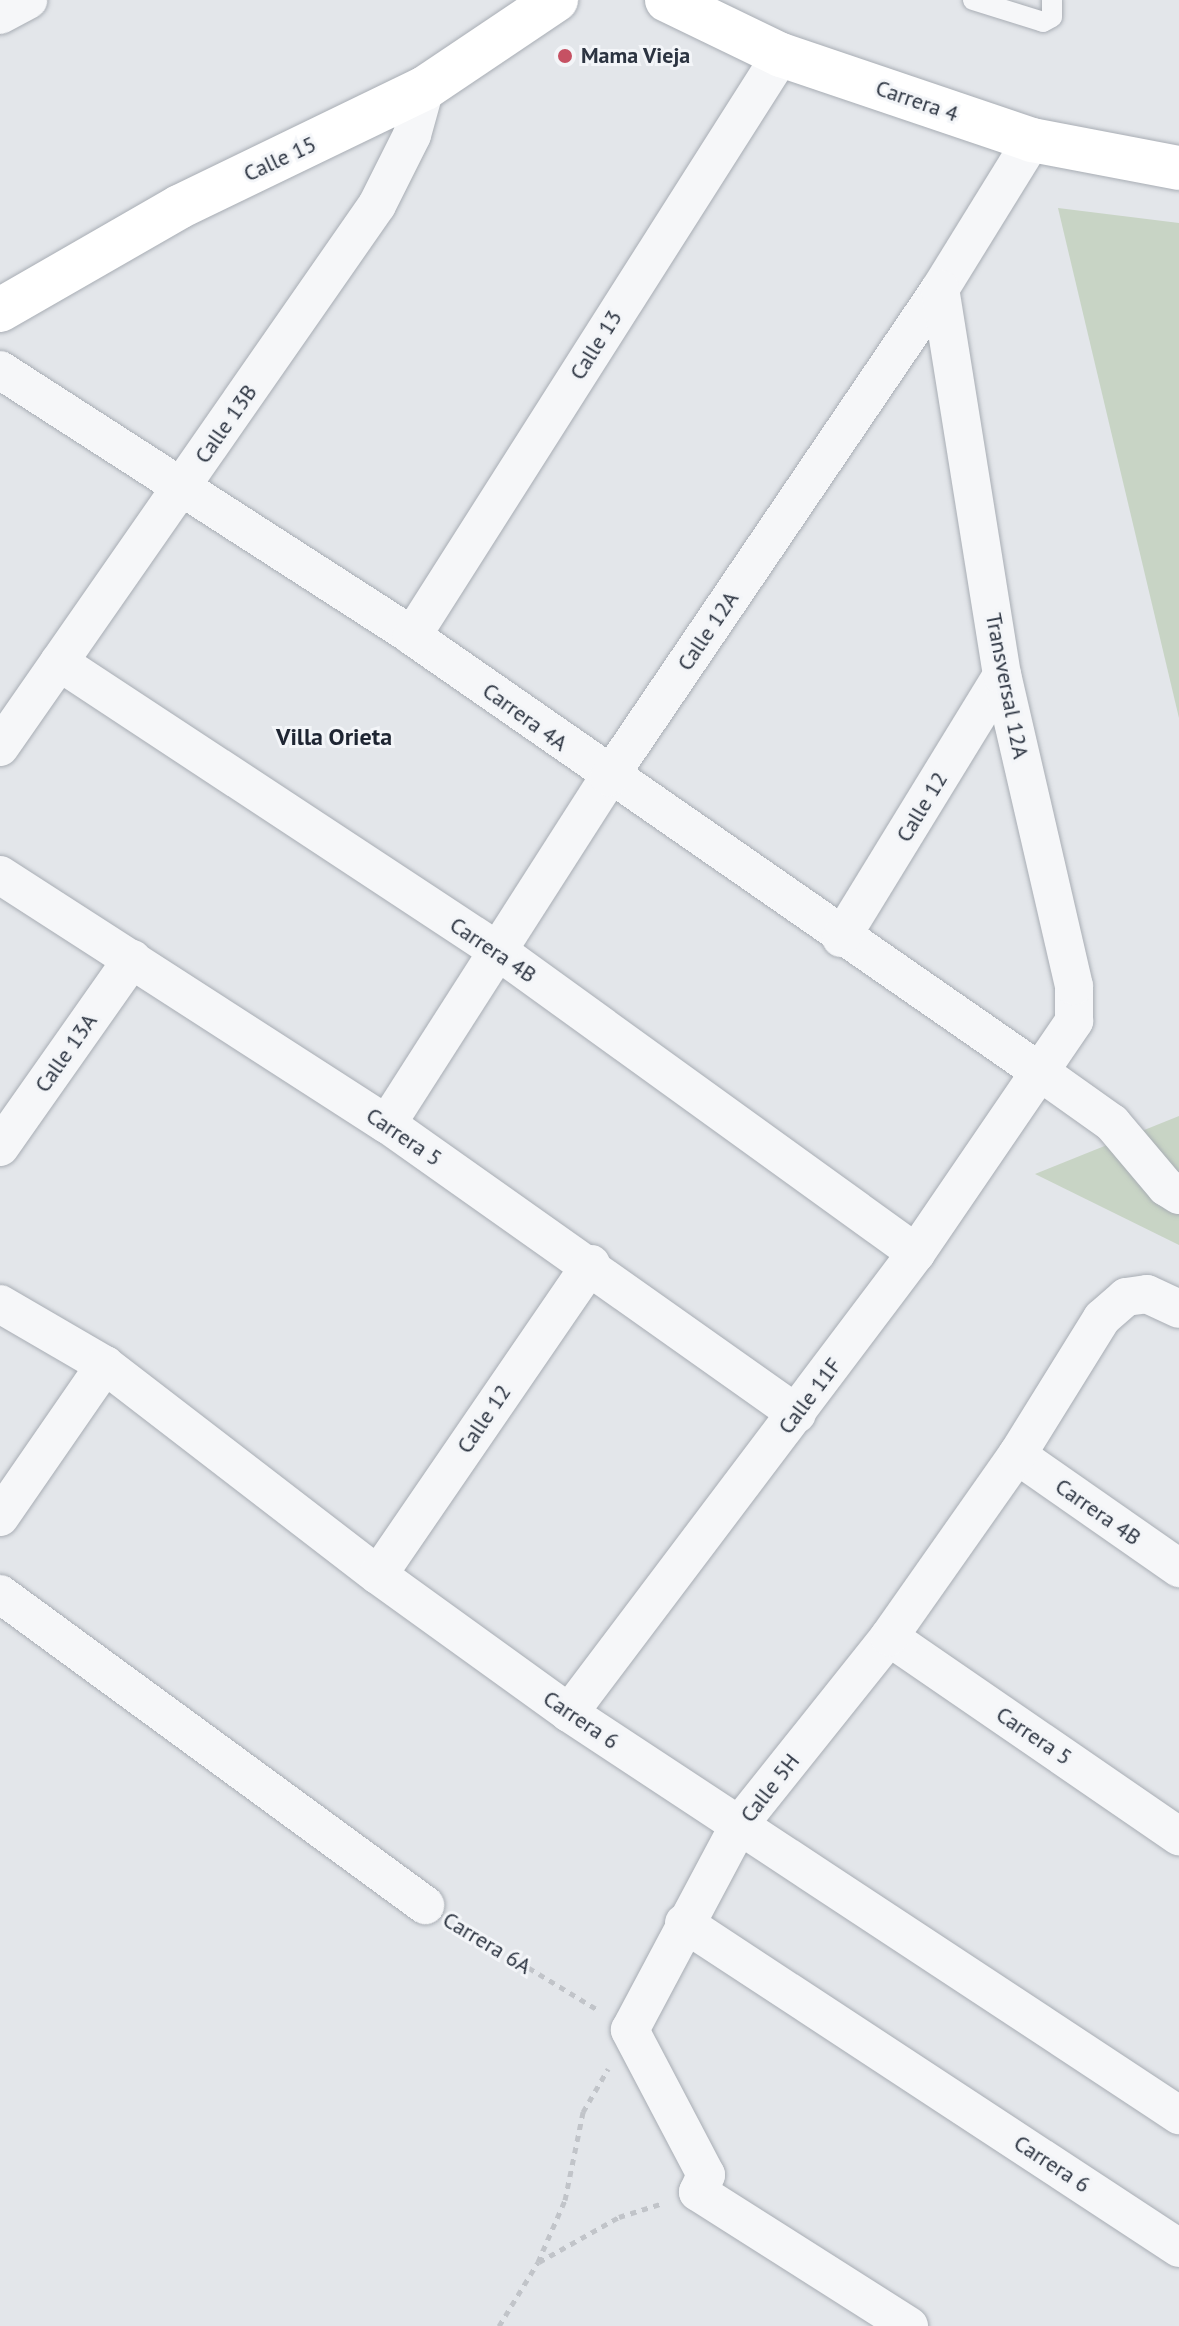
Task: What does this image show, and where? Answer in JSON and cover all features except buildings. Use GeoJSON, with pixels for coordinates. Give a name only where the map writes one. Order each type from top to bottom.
{"type":"FeatureCollection","features":[{"type":"Feature","properties":{"kind":"main road","name":"Calle 15"},"geometry":{"type":"LineString","coordinates":[[0,310],[179,207],[425,88],[556,0]]}},
{"type":"Feature","properties":{"kind":"main road","name":"Carrera 4"},"geometry":{"type":"LineString","coordinates":[[667,0],[781,55],[1032,140],[1179,168]]}},
{"type":"Feature","properties":{"kind":"street"},"geometry":{"type":"LineString","coordinates":[[0,15],[28,0]]}},
{"type":"Feature","properties":{"kind":"street","name":"Calle 13"},"geometry":{"type":"LineString","coordinates":[[412,636],[781,55]]}},
{"type":"Feature","properties":{"kind":"street","name":"Calle 13B"},"geometry":{"type":"LineString","coordinates":[[0,747],[377,205],[412,135],[425,88]]}},
{"type":"Feature","properties":{"kind":"street","name":"Calle 12A"},"geometry":{"type":"LineString","coordinates":[[387,1124],[609,777],[940,289],[1032,140]]}},
{"type":"Feature","properties":{"kind":"street","name":"Transversal 12A"},"geometry":{"type":"LineString","coordinates":[[940,289],[1002,675],[1074,986],[1074,1021],[1043,1074]]}},
{"type":"Feature","properties":{"kind":"street","name":"Carrera 4A"},"geometry":{"type":"LineString","coordinates":[[0,370],[184,485],[412,636],[609,777],[1043,1074],[1112,1123],[1166,1187],[1179,1195]]}},
{"type":"Feature","properties":{"kind":"street","name":"Carrera 4B"},"geometry":{"type":"LineString","coordinates":[[59,662],[498,951],[916,1253]]}},
{"type":"Feature","properties":{"kind":"street","name":"Calle 12"},"geometry":{"type":"LineString","coordinates":[[841,938],[1002,675]]}},
{"type":"Feature","properties":{"kind":"street","name":"Carrera 5"},"geometry":{"type":"LineString","coordinates":[[0,875],[387,1124],[591,1264],[797,1414]]}},
{"type":"Feature","properties":{"kind":"street","name":"Calle 13A"},"geometry":{"type":"LineString","coordinates":[[0,1147],[132,959]]}},
{"type":"Feature","properties":{"kind":"street","name":"Calle 11F"},"geometry":{"type":"LineString","coordinates":[[569,1713],[797,1414],[1043,1074]]}},
{"type":"Feature","properties":{"kind":"street","name":"Calle 12"},"geometry":{"type":"LineString","coordinates":[[378,1575],[591,1264]]}},
{"type":"Feature","properties":{"kind":"street","name":"Calle 5H"},"geometry":{"type":"LineString","coordinates":[[630,2030],[684,1923],[739,1825],[889,1637],[1017,1455],[1102,1318],[1126,1297],[1147,1294],[1179,1309]]}},
{"type":"Feature","properties":{"kind":"street","name":"Carrera 6"},"geometry":{"type":"LineString","coordinates":[[0,1304],[105,1365],[378,1575],[569,1713],[1179,2115]]}},
{"type":"Feature","properties":{"kind":"street"},"geometry":{"type":"LineString","coordinates":[[0,1517],[105,1365]]}},
{"type":"Feature","properties":{"kind":"street","name":"Carrera 4B"},"geometry":{"type":"LineString","coordinates":[[1017,1455],[1179,1568]]}},
{"type":"Feature","properties":{"kind":"street","name":"Carrera 6A"},"geometry":{"type":"LineString","coordinates":[[0,1594],[425,1905]]}},
{"type":"Feature","properties":{"kind":"street","name":"Carrera 5"},"geometry":{"type":"LineString","coordinates":[[889,1637],[1179,1836]]}},
{"type":"Feature","properties":{"kind":"street","name":"Carrera 6"},"geometry":{"type":"LineString","coordinates":[[684,1923],[1179,2248]]}},
{"type":"Feature","properties":{"kind":"street"},"geometry":{"type":"LineString","coordinates":[[630,2030],[706,2175],[698,2192],[909,2326]]}},
{"type":"Feature","properties":{"kind":"lane"},"geometry":{"type":"LineString","coordinates":[[973,0],[1043,22],[1054,11],[1052,0]]}},
{"type":"Feature","properties":{"kind":"path","name":"Carrera 6A"},"geometry":{"type":"LineString","coordinates":[[425,1905],[630,2030]]}},
{"type":"Feature","properties":{"kind":"path"},"geometry":{"type":"LineString","coordinates":[[499,2326],[538,2262],[565,2200],[583,2112],[630,2030]]}},
{"type":"Feature","properties":{"kind":"path"},"geometry":{"type":"LineString","coordinates":[[538,2262],[619,2217],[698,2192]]}},
{"type":"Feature","properties":{"kind":"green space"},"geometry":{"type":"Polygon","coordinates":[[[1058,208],[1179,223],[1179,718],[1058,208]]]}},
{"type":"Feature","properties":{"kind":"green space"},"geometry":{"type":"Polygon","coordinates":[[[1179,1116],[1179,1245],[1035,1174],[1179,1116]]]}},
{"type":"Feature","properties":{"kind":"place","name":"Mama Vieja"},"geometry":{"type":"Point","coordinates":[565,56]}},
{"type":"Feature","properties":{"kind":"district","name":"Villa Orieta"},"geometry":{"type":"Point","coordinates":[334,737]}}]}
